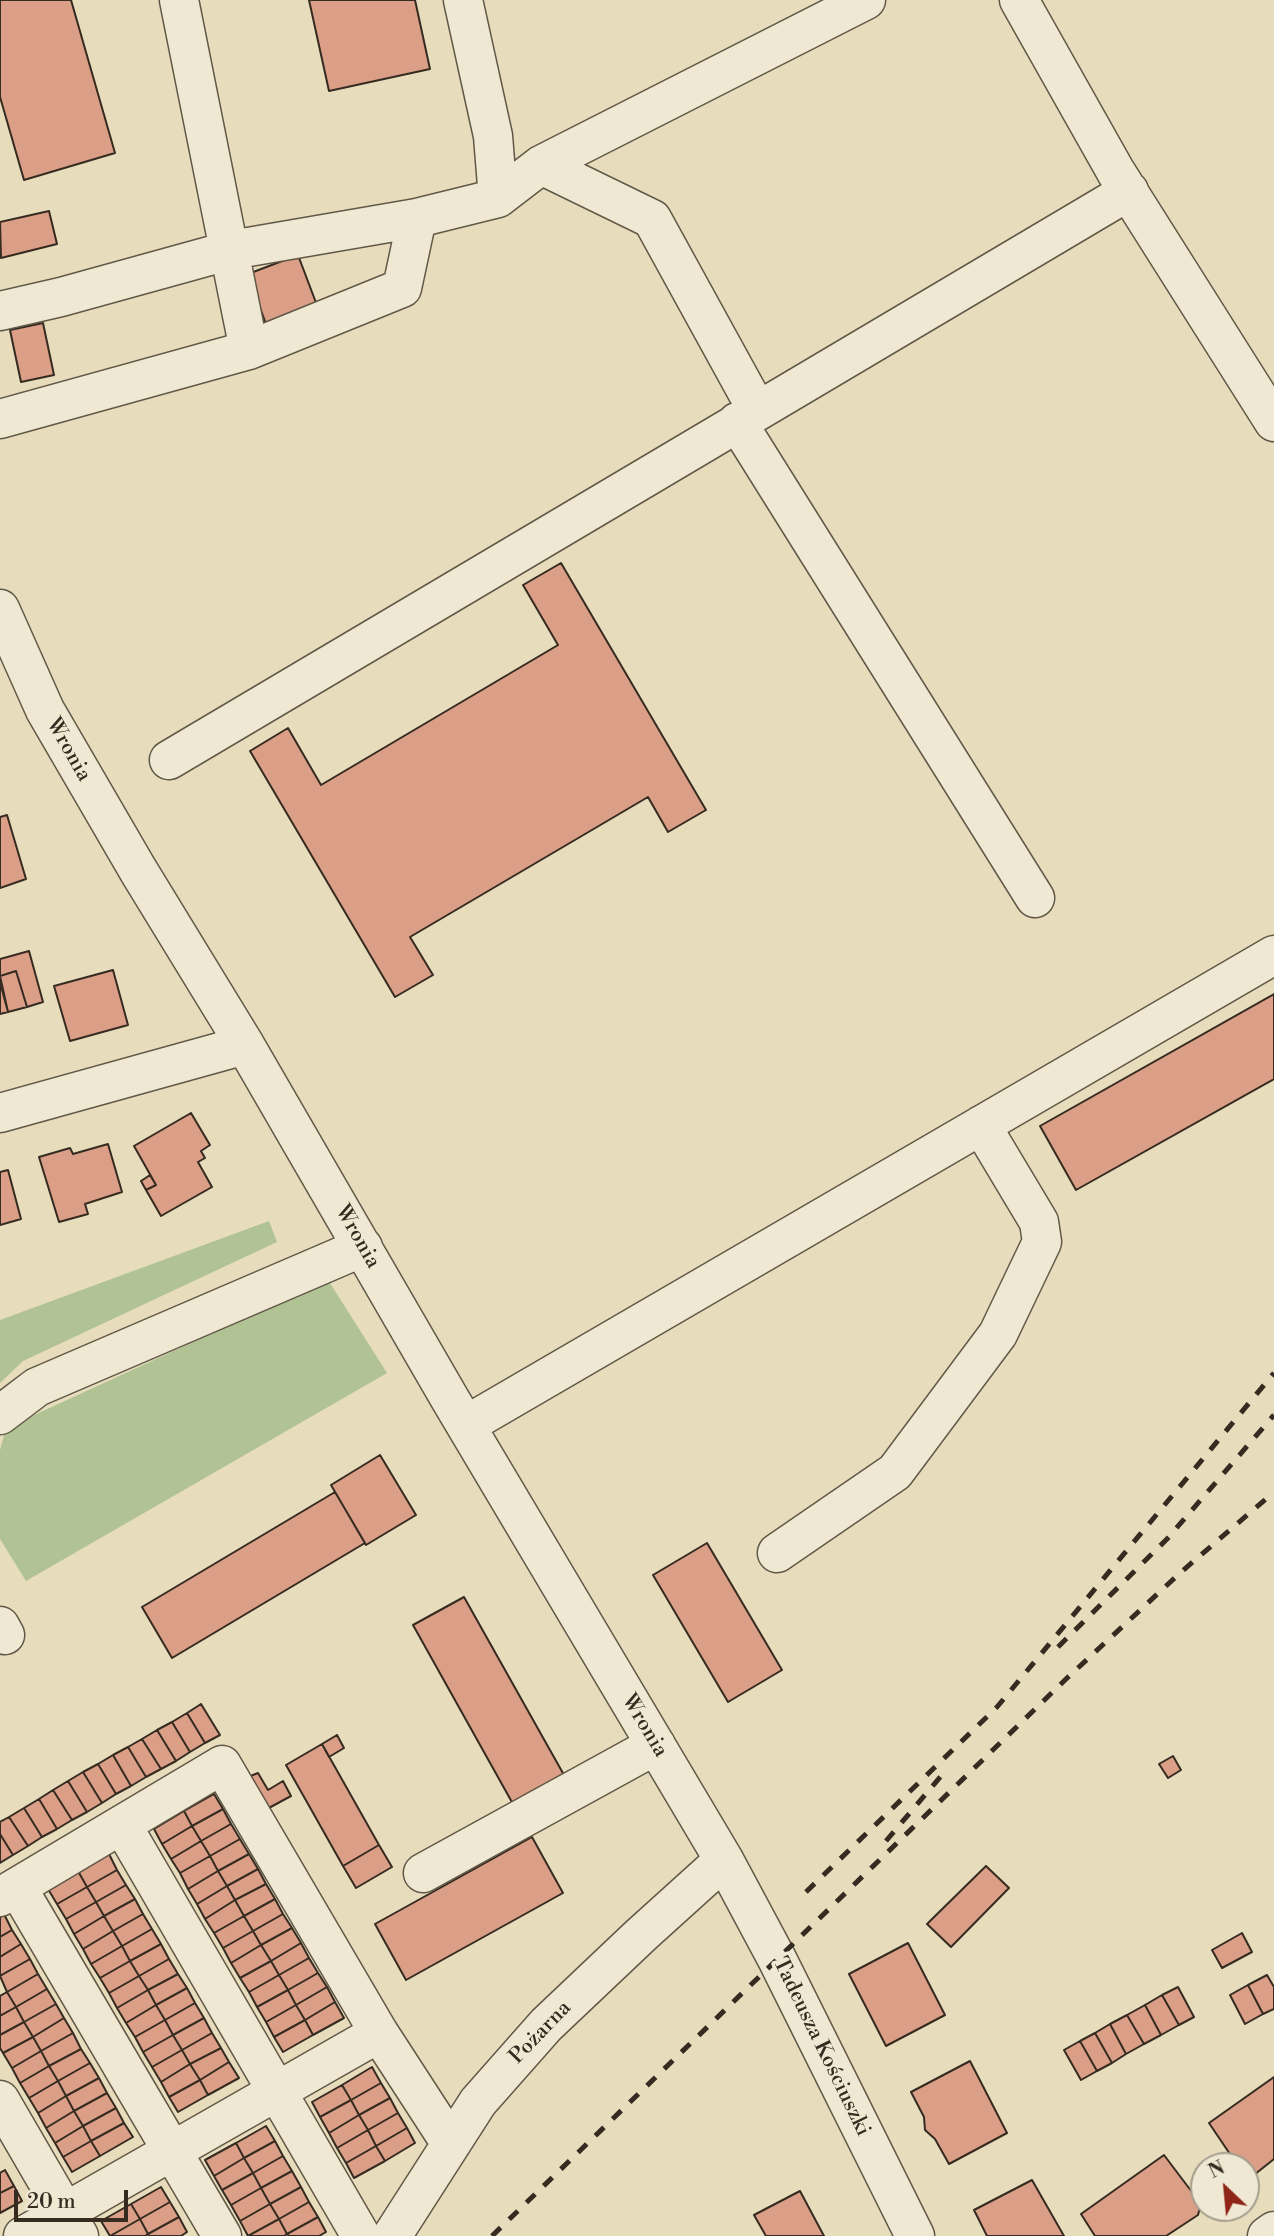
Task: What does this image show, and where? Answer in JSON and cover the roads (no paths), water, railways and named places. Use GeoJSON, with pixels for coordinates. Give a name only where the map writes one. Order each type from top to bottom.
{"type":"FeatureCollection","features":[{"type":"Feature","properties":{"kind":"street"},"geometry":{"type":"LineString","coordinates":[[179,0],[249,350]]}},
{"type":"Feature","properties":{"kind":"street"},"geometry":{"type":"LineString","coordinates":[[463,0],[493,136],[498,198]]}},
{"type":"Feature","properties":{"kind":"street"},"geometry":{"type":"LineString","coordinates":[[0,311],[231,250],[417,218],[498,198],[541,165],[866,0]]}},
{"type":"Feature","properties":{"kind":"street"},"geometry":{"type":"LineString","coordinates":[[1019,0],[1129,191],[1274,422]]}},
{"type":"Feature","properties":{"kind":"street"},"geometry":{"type":"LineString","coordinates":[[541,165],[652,219],[747,416],[1035,898]]}},
{"type":"Feature","properties":{"kind":"street"},"geometry":{"type":"LineString","coordinates":[[169,760],[1129,191]]}},
{"type":"Feature","properties":{"kind":"street"},"geometry":{"type":"LineString","coordinates":[[0,419],[249,350],[402,288],[417,218]]}},
{"type":"Feature","properties":{"kind":"street","name":"Wronia"},"geometry":{"type":"LineString","coordinates":[[0,609],[45,710],[724,1860]]}},
{"type":"Feature","properties":{"kind":"street"},"geometry":{"type":"LineString","coordinates":[[466,1425],[1274,955]]}},
{"type":"Feature","properties":{"kind":"street"},"geometry":{"type":"LineString","coordinates":[[0,1113],[245,1045]]}},
{"type":"Feature","properties":{"kind":"street"},"geometry":{"type":"LineString","coordinates":[[777,1553],[895,1472],[998,1334],[1042,1242],[1039,1222],[981,1125]]}},
{"type":"Feature","properties":{"kind":"street"},"geometry":{"type":"LineString","coordinates":[[0,1415],[37,1387],[363,1247]]}},
{"type":"Feature","properties":{"kind":"street"},"geometry":{"type":"LineString","coordinates":[[423,1873],[656,1745]]}},
{"type":"Feature","properties":{"kind":"street"},"geometry":{"type":"LineString","coordinates":[[222,2236],[9,1892],[222,1765],[379,2033],[451,2144]]}},
{"type":"Feature","properties":{"kind":"street"},"geometry":{"type":"LineString","coordinates":[[122,1825],[361,2236]]}},
{"type":"Feature","properties":{"kind":"street","name":"Pożarna"},"geometry":{"type":"LineString","coordinates":[[392,2236],[478,2102],[546,2025],[724,1860]]}},
{"type":"Feature","properties":{"kind":"street","name":"Tadeusza Kościuszki"},"geometry":{"type":"LineString","coordinates":[[724,1860],[783,1971],[915,2236]]}},
{"type":"Feature","properties":{"kind":"street"},"geometry":{"type":"LineString","coordinates":[[23,2236],[72,2224],[171,2152],[379,2033]]}},
{"type":"Feature","properties":{"kind":"street"},"geometry":{"type":"LineString","coordinates":[[0,2100],[72,2224]]}},
{"type":"Feature","properties":{"kind":"street"},"geometry":{"type":"LineString","coordinates":[[1267,2236],[1274,2231]]}},
{"type":"Feature","properties":{"kind":"railway"},"geometry":{"type":"LineString","coordinates":[[806,1892],[997,1707],[1274,1373]]}},
{"type":"Feature","properties":{"kind":"railway"},"geometry":{"type":"LineString","coordinates":[[1058,1647],[1167,1539],[1274,1415]]}},
{"type":"Feature","properties":{"kind":"railway"},"geometry":{"type":"LineString","coordinates":[[492,2236],[1065,1680],[1180,1573],[1274,1492]]}},
{"type":"Feature","properties":{"kind":"railway"},"geometry":{"type":"LineString","coordinates":[[886,1841],[947,1769]]}}]}
